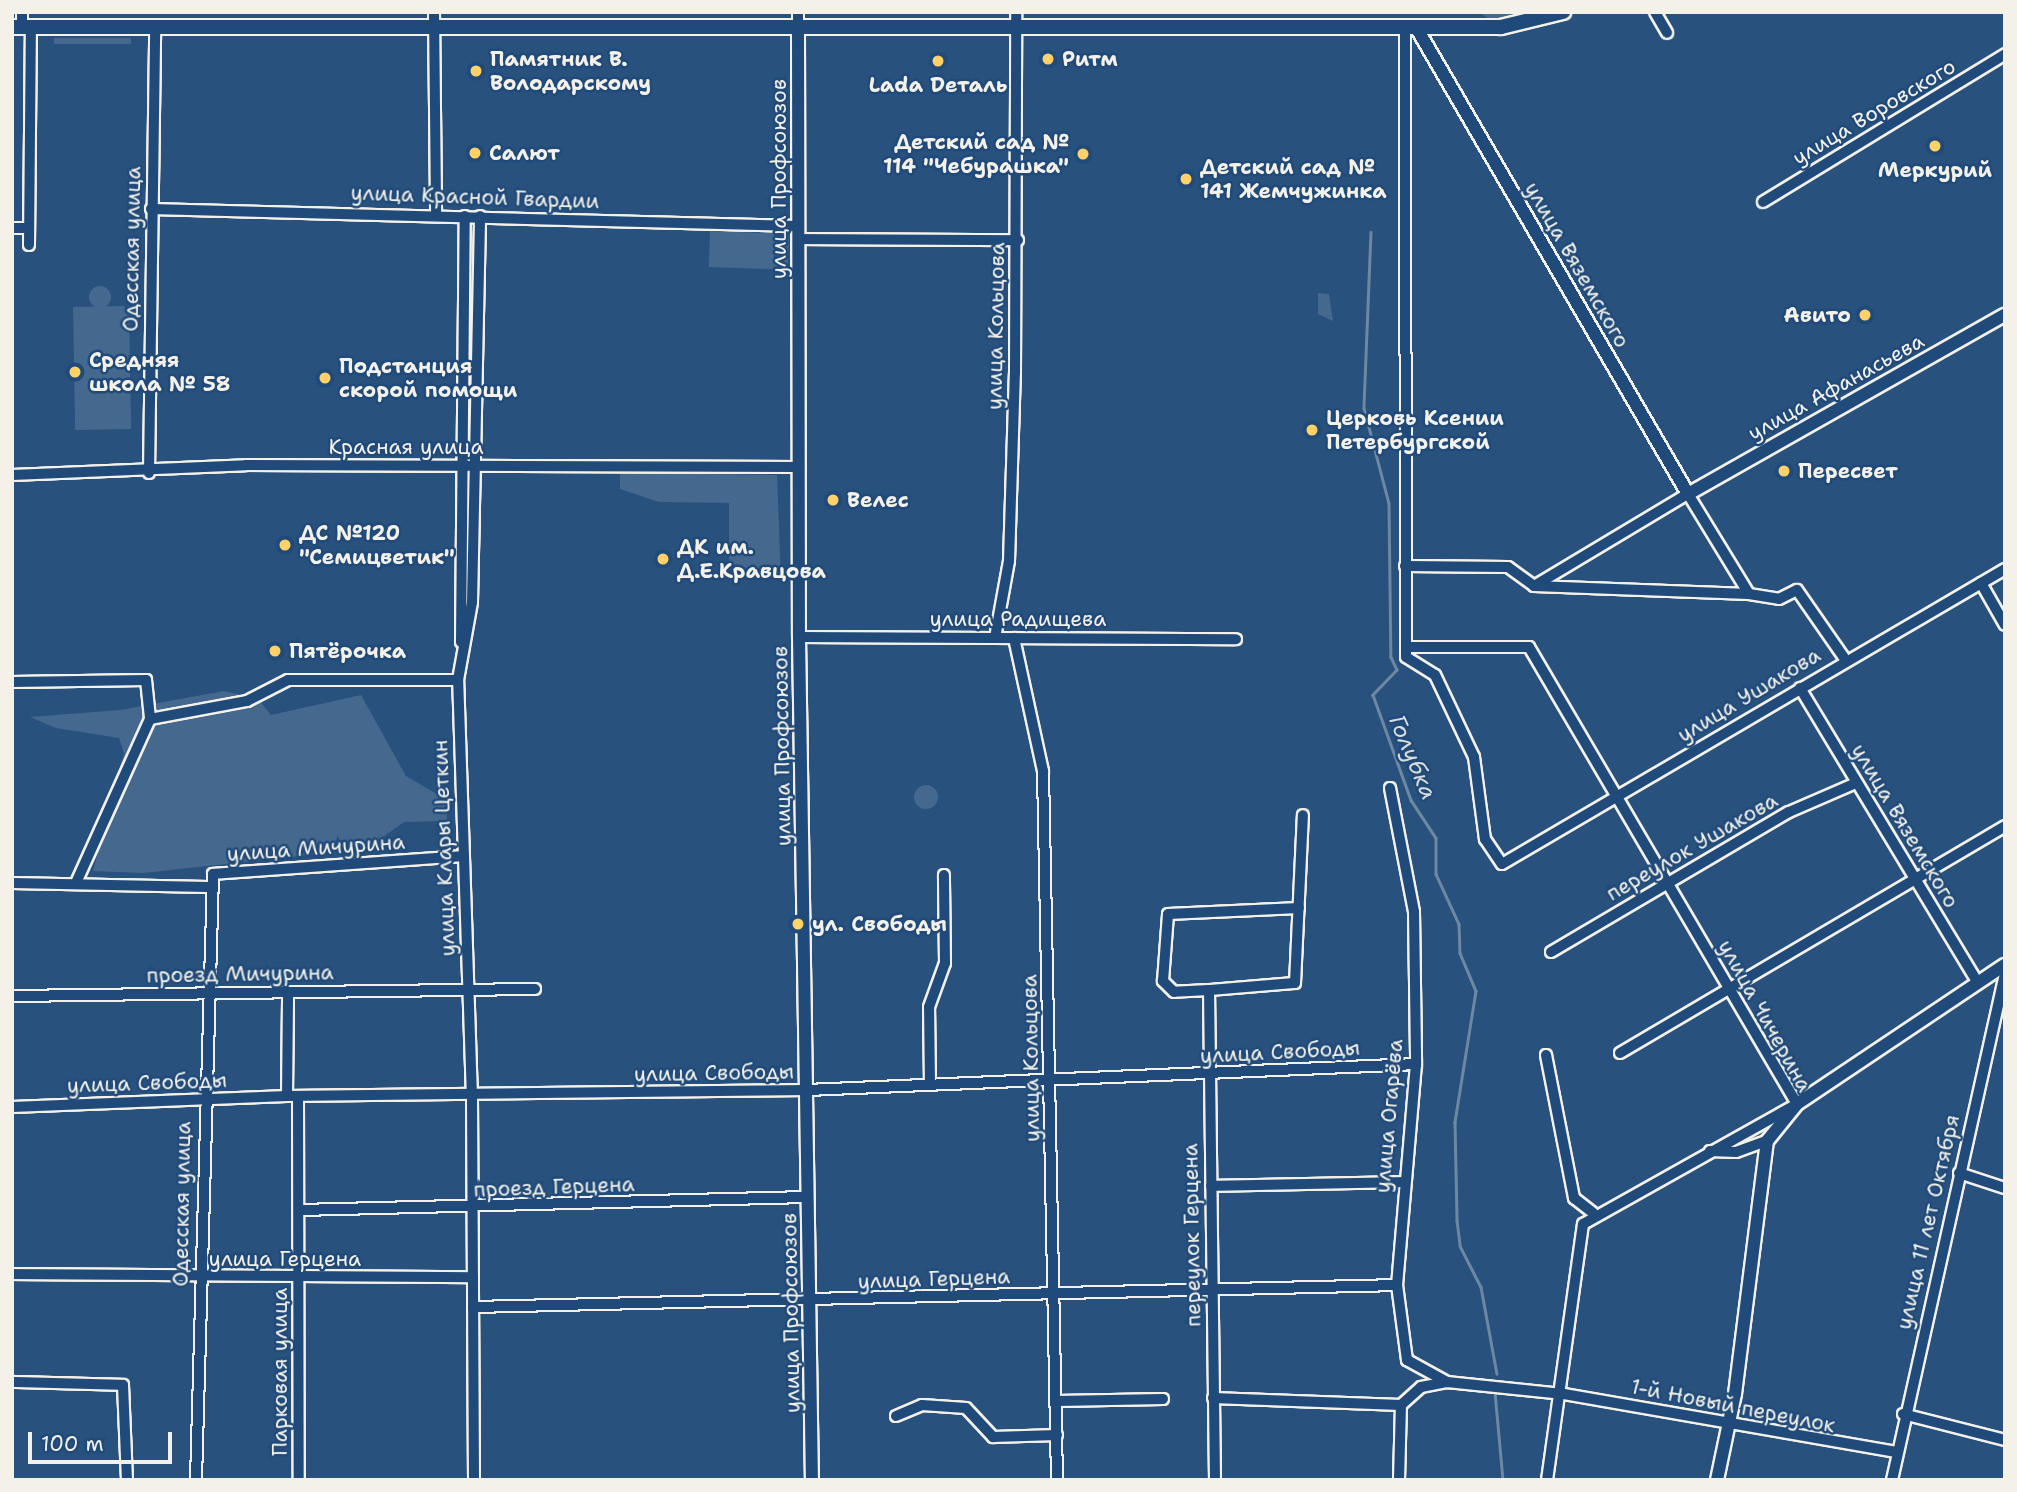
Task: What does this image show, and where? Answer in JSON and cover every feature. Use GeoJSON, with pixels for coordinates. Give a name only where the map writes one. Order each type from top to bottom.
{"type":"FeatureCollection","features":[{"type":"Feature","properties":{"kind":"main road"},"geometry":{"type":"LineString","coordinates":[[22,23],[155,26],[434,18],[798,27],[1148,19],[1502,27],[1563,12]]}},
{"type":"Feature","properties":{"kind":"street","name":"улица Профсоюзов"},"geometry":{"type":"LineString","coordinates":[[798,12],[799,637],[812,1480]]}},
{"type":"Feature","properties":{"kind":"street"},"geometry":{"type":"LineString","coordinates":[[1655,12],[1667,33]]}},
{"type":"Feature","properties":{"kind":"street"},"geometry":{"type":"LineString","coordinates":[[434,18],[436,215]]}},
{"type":"Feature","properties":{"kind":"street","name":"улица Кольцова"},"geometry":{"type":"LineString","coordinates":[[995,639],[1009,561],[1018,240],[1016,20]]}},
{"type":"Feature","properties":{"kind":"street"},"geometry":{"type":"LineString","coordinates":[[22,23],[29,245]]}},
{"type":"Feature","properties":{"kind":"street","name":"Одесская улица"},"geometry":{"type":"LineString","coordinates":[[149,473],[155,26]]}},
{"type":"Feature","properties":{"kind":"street","name":"улица Вяземского"},"geometry":{"type":"LineString","coordinates":[[1411,27],[1749,594]]}},
{"type":"Feature","properties":{"kind":"street"},"geometry":{"type":"LineString","coordinates":[[1406,647],[1411,27]]}},
{"type":"Feature","properties":{"kind":"street","name":"улица Воровского"},"geometry":{"type":"LineString","coordinates":[[1763,202],[2005,54]]}},
{"type":"Feature","properties":{"kind":"street","name":"улица Красной Гвардии"},"geometry":{"type":"LineString","coordinates":[[151,209],[480,216],[799,233],[1018,240]]}},
{"type":"Feature","properties":{"kind":"street"},"geometry":{"type":"LineString","coordinates":[[462,649],[459,467],[466,216]]}},
{"type":"Feature","properties":{"kind":"street","name":"улица Клары Цеткин"},"geometry":{"type":"LineString","coordinates":[[474,1480],[472,1098],[458,680],[472,601],[480,216]]}},
{"type":"Feature","properties":{"kind":"street"},"geometry":{"type":"LineString","coordinates":[[12,228],[29,228]]}},
{"type":"Feature","properties":{"kind":"street","name":"улица Афанасьева"},"geometry":{"type":"LineString","coordinates":[[1688,494],[2005,315]]}},
{"type":"Feature","properties":{"kind":"street","name":"Красная улица"},"geometry":{"type":"LineString","coordinates":[[12,475],[149,473],[246,465],[799,467]]}},
{"type":"Feature","properties":{"kind":"street"},"geometry":{"type":"LineString","coordinates":[[1534,586],[1688,494]]}},
{"type":"Feature","properties":{"kind":"street"},"geometry":{"type":"LineString","coordinates":[[1405,566],[1507,567],[1534,586],[1749,594],[1779,599],[1797,590],[1845,659]]}},
{"type":"Feature","properties":{"kind":"street","name":"улица Ушакова"},"geometry":{"type":"LineString","coordinates":[[1406,647],[1410,661],[1435,676],[1474,757],[1490,854],[1502,864],[1516,859],[1845,659],[2005,569]]}},
{"type":"Feature","properties":{"kind":"street"},"geometry":{"type":"LineString","coordinates":[[1981,583],[2005,625]]}},
{"type":"Feature","properties":{"kind":"street","name":"улица Радищева"},"geometry":{"type":"LineString","coordinates":[[799,637],[1236,639]]}},
{"type":"Feature","properties":{"kind":"street","name":"улица Кольцова"},"geometry":{"type":"LineString","coordinates":[[1014,638],[1043,771],[1052,1081],[1058,1480]]}},
{"type":"Feature","properties":{"kind":"street","name":"улица Чичерина"},"geometry":{"type":"LineString","coordinates":[[1406,647],[1529,647],[1615,799],[1668,882],[1797,1104],[1767,1141]]}},
{"type":"Feature","properties":{"kind":"street"},"geometry":{"type":"LineString","coordinates":[[12,682],[146,680],[150,719],[76,883]]}},
{"type":"Feature","properties":{"kind":"street"},"geometry":{"type":"LineString","coordinates":[[150,719],[247,701],[288,680],[458,680]]}},
{"type":"Feature","properties":{"kind":"street","name":"улица Вяземского"},"geometry":{"type":"LineString","coordinates":[[1800,688],[1978,983]]}},
{"type":"Feature","properties":{"kind":"street","name":"переулок Ушакова"},"geometry":{"type":"LineString","coordinates":[[1550,952],[1789,812],[1856,783]]}},
{"type":"Feature","properties":{"kind":"street","name":"улица Огарёва"},"geometry":{"type":"LineString","coordinates":[[1390,788],[1414,912],[1416,1064],[1402,1182],[1397,1285],[1407,1360],[1447,1382]]}},
{"type":"Feature","properties":{"kind":"street"},"geometry":{"type":"LineString","coordinates":[[1299,908],[1167,914],[1163,981],[1174,992],[1295,983],[1299,908],[1303,815]]}},
{"type":"Feature","properties":{"kind":"street"},"geometry":{"type":"LineString","coordinates":[[1620,1054],[2005,826]]}},
{"type":"Feature","properties":{"kind":"street","name":"улица Мичурина"},"geometry":{"type":"LineString","coordinates":[[12,883],[208,887],[213,874],[462,856]]}},
{"type":"Feature","properties":{"kind":"street"},"geometry":{"type":"LineString","coordinates":[[930,1084],[929,1007],[945,963],[944,875]]}},
{"type":"Feature","properties":{"kind":"street","name":"Одесская улица"},"geometry":{"type":"LineString","coordinates":[[196,1480],[208,887]]}},
{"type":"Feature","properties":{"kind":"street"},"geometry":{"type":"LineString","coordinates":[[1547,1480],[1564,1394],[1577,1237],[1593,1213],[1797,1104],[2005,965]]}},
{"type":"Feature","properties":{"kind":"street","name":"улица 11 лет Октября"},"geometry":{"type":"LineString","coordinates":[[1892,1480],[1903,1415],[2005,974]]}},
{"type":"Feature","properties":{"kind":"street","name":"проезд Мичурина"},"geometry":{"type":"LineString","coordinates":[[12,996],[536,989]]}},
{"type":"Feature","properties":{"kind":"street","name":"переулок Герцена"},"geometry":{"type":"LineString","coordinates":[[1209,990],[1215,1480]]}},
{"type":"Feature","properties":{"kind":"street"},"geometry":{"type":"LineString","coordinates":[[287,1096],[288,993]]}},
{"type":"Feature","properties":{"kind":"street"},"geometry":{"type":"LineString","coordinates":[[1546,1055],[1574,1198],[1593,1213]]}},
{"type":"Feature","properties":{"kind":"street","name":"улица Свободы"},"geometry":{"type":"LineString","coordinates":[[12,1107],[287,1096],[472,1098],[807,1090],[1209,1076],[1416,1064]]}},
{"type":"Feature","properties":{"kind":"street","name":"Парковая улица"},"geometry":{"type":"LineString","coordinates":[[298,1096],[299,1480]]}},
{"type":"Feature","properties":{"kind":"street"},"geometry":{"type":"LineString","coordinates":[[1708,1151],[1736,1152],[1767,1141],[1728,1424],[1717,1480]]}},
{"type":"Feature","properties":{"kind":"street"},"geometry":{"type":"LineString","coordinates":[[1959,1173],[2005,1188]]}},
{"type":"Feature","properties":{"kind":"street"},"geometry":{"type":"LineString","coordinates":[[1211,1186],[1402,1182]]}},
{"type":"Feature","properties":{"kind":"street","name":"проезд Герцена"},"geometry":{"type":"LineString","coordinates":[[300,1210],[473,1209],[808,1197]]}},
{"type":"Feature","properties":{"kind":"street","name":"улица Герцена"},"geometry":{"type":"LineString","coordinates":[[12,1274],[299,1279],[473,1276]]}},
{"type":"Feature","properties":{"kind":"street","name":"улица Герцена"},"geometry":{"type":"LineString","coordinates":[[473,1307],[1397,1285]]}},
{"type":"Feature","properties":{"kind":"street"},"geometry":{"type":"LineString","coordinates":[[12,1382],[124,1385],[127,1480]]}},
{"type":"Feature","properties":{"kind":"street","name":"улица Огарёва"},"geometry":{"type":"LineString","coordinates":[[1401,1405],[1421,1387],[1447,1382],[1564,1394]]}},
{"type":"Feature","properties":{"kind":"street","name":"1-й Новый переулок"},"geometry":{"type":"LineString","coordinates":[[1564,1394],[1895,1452]]}},
{"type":"Feature","properties":{"kind":"street"},"geometry":{"type":"LineString","coordinates":[[1213,1398],[1401,1405],[1399,1480]]}},
{"type":"Feature","properties":{"kind":"street"},"geometry":{"type":"LineString","coordinates":[[1057,1401],[1163,1399]]}},
{"type":"Feature","properties":{"kind":"street"},"geometry":{"type":"LineString","coordinates":[[896,1416],[922,1405],[966,1408],[993,1437],[1057,1435]]}},
{"type":"Feature","properties":{"kind":"street"},"geometry":{"type":"LineString","coordinates":[[1903,1415],[2005,1440]]}},
{"type":"Feature","properties":{"kind":"shaded area"},"geometry":{"type":"Polygon","coordinates":[[[1479,12],[1532,12],[1490,20],[1479,12]]]}},
{"type":"Feature","properties":{"kind":"shaded area"},"geometry":{"type":"Polygon","coordinates":[[[54,38],[131,38],[131,44],[54,44],[54,38]]]}},
{"type":"Feature","properties":{"kind":"shaded area"},"geometry":{"type":"Polygon","coordinates":[[[710,231],[789,234],[788,270],[709,267],[710,231]]]}},
{"type":"Feature","properties":{"kind":"shaded area"},"geometry":{"type":"Polygon","coordinates":[[[100,286],[108,289],[111,297],[108,305],[100,308],[92,305],[89,297],[92,289],[100,286]]]}},
{"type":"Feature","properties":{"kind":"shaded area"},"geometry":{"type":"Polygon","coordinates":[[[1318,293],[1329,294],[1333,321],[1318,314],[1318,293]]]}},
{"type":"Feature","properties":{"kind":"shaded area"},"geometry":{"type":"Polygon","coordinates":[[[129,306],[131,429],[75,430],[73,307],[129,306]]]}},
{"type":"Feature","properties":{"kind":"shaded area"},"geometry":{"type":"Polygon","coordinates":[[[620,473],[777,475],[781,580],[766,570],[729,570],[729,503],[659,502],[620,489],[620,473]]]}},
{"type":"Feature","properties":{"kind":"shaded area"},"geometry":{"type":"Polygon","coordinates":[[[224,691],[258,699],[271,715],[361,695],[406,776],[447,800],[447,821],[404,822],[366,849],[143,873],[93,871],[124,753],[119,738],[56,728],[30,717],[120,710],[224,691]]]}},
{"type":"Feature","properties":{"kind":"shaded area"},"geometry":{"type":"Polygon","coordinates":[[[926,785],[934,789],[938,797],[934,805],[926,809],[918,805],[914,797],[918,789],[926,785]]]}},
{"type":"Feature","properties":{"kind":"waterway","name":"Голубка"},"geometry":{"type":"LineString","coordinates":[[1371,232],[1364,408],[1389,503],[1391,657],[1397,670],[1373,695],[1411,800],[1436,838],[1436,874],[1459,924],[1460,953],[1476,991],[1455,1122],[1457,1220],[1460,1246],[1481,1287],[1497,1374]]}},
{"type":"Feature","properties":{"kind":"waterway","name":"Голубка"},"geometry":{"type":"LineString","coordinates":[[1495,1392],[1503,1480]]}},
{"type":"Feature","properties":{"kind":"place","name":"Ритм"},"geometry":{"type":"Point","coordinates":[1048,59]}},
{"type":"Feature","properties":{"kind":"place","name":"Lada Dеталь"},"geometry":{"type":"Point","coordinates":[938,61]}},
{"type":"Feature","properties":{"kind":"place","name":"Памятник В. Володарскому"},"geometry":{"type":"Point","coordinates":[476,71]}},
{"type":"Feature","properties":{"kind":"place","name":"Меркурий"},"geometry":{"type":"Point","coordinates":[1935,146]}},
{"type":"Feature","properties":{"kind":"place","name":"Салют"},"geometry":{"type":"Point","coordinates":[475,153]}},
{"type":"Feature","properties":{"kind":"place","name":"Детский сад № 114 \"Чебурашка\""},"geometry":{"type":"Point","coordinates":[1083,154]}},
{"type":"Feature","properties":{"kind":"place","name":"Детский сад № 141 Жемчужинка"},"geometry":{"type":"Point","coordinates":[1186,179]}},
{"type":"Feature","properties":{"kind":"place","name":"Авито"},"geometry":{"type":"Point","coordinates":[1865,315]}},
{"type":"Feature","properties":{"kind":"place","name":"Средняя школа № 58"},"geometry":{"type":"Point","coordinates":[75,372]}},
{"type":"Feature","properties":{"kind":"place","name":"Подстанция скорой помощи"},"geometry":{"type":"Point","coordinates":[325,378]}},
{"type":"Feature","properties":{"kind":"place","name":"Церковь Ксении Петербургской"},"geometry":{"type":"Point","coordinates":[1312,430]}},
{"type":"Feature","properties":{"kind":"place","name":"Пересвет"},"geometry":{"type":"Point","coordinates":[1784,471]}},
{"type":"Feature","properties":{"kind":"place","name":"Велес"},"geometry":{"type":"Point","coordinates":[833,500]}},
{"type":"Feature","properties":{"kind":"place","name":"ДС №120 \"Семицветик\""},"geometry":{"type":"Point","coordinates":[285,545]}},
{"type":"Feature","properties":{"kind":"place","name":"ДК им. Д.Е.Кравцова"},"geometry":{"type":"Point","coordinates":[663,559]}},
{"type":"Feature","properties":{"kind":"place","name":"Пятёрочка"},"geometry":{"type":"Point","coordinates":[275,651]}},
{"type":"Feature","properties":{"kind":"place","name":"ул. Свободы"},"geometry":{"type":"Point","coordinates":[798,924]}}]}
